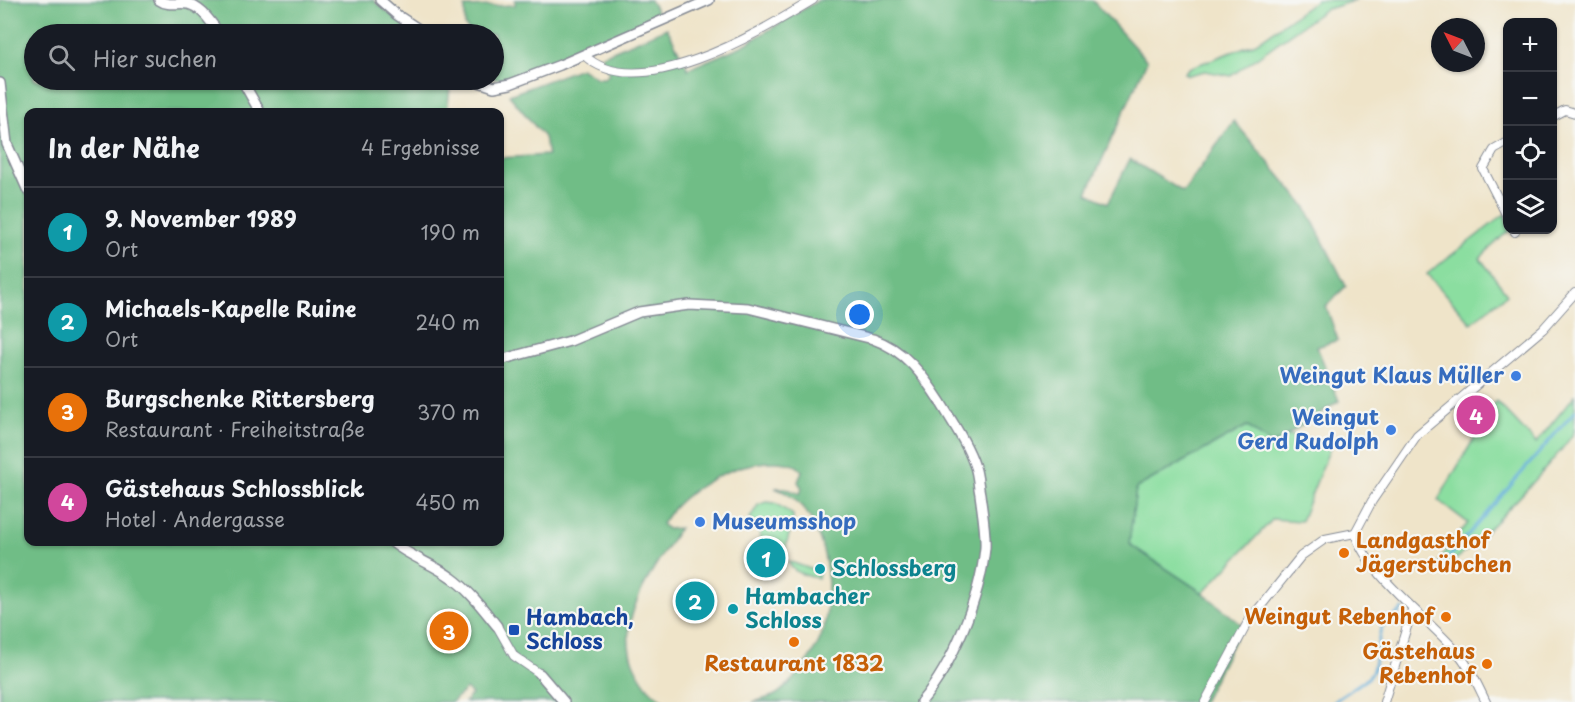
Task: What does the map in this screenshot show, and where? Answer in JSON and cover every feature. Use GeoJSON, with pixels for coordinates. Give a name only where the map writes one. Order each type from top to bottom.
{"type":"FeatureCollection","features":[{"type":"Feature","properties":{"kind":"street"},"geometry":{"type":"LineString","coordinates":[[159,0],[166,5],[185,3],[195,7],[204,13],[212,24]]}},
{"type":"Feature","properties":{"kind":"street"},"geometry":{"type":"LineString","coordinates":[[504,85],[584,55],[708,0]]}},
{"type":"Feature","properties":{"kind":"street"},"geometry":{"type":"LineString","coordinates":[[584,55],[595,63],[619,70],[671,69],[743,40],[813,0]]}},
{"type":"Feature","properties":{"kind":"street"},"geometry":{"type":"LineString","coordinates":[[384,1],[413,24]]}},
{"type":"Feature","properties":{"kind":"street"},"geometry":{"type":"LineString","coordinates":[[0,83],[7,144],[24,182]]}},
{"type":"Feature","properties":{"kind":"street"},"geometry":{"type":"LineString","coordinates":[[248,90],[258,108]]}},
{"type":"Feature","properties":{"kind":"street"},"geometry":{"type":"LineString","coordinates":[[1557,114],[1565,110],[1575,113]]}},
{"type":"Feature","properties":{"kind":"street"},"geometry":{"type":"LineString","coordinates":[[1503,145],[1494,150],[1483,169],[1503,208]]}},
{"type":"Feature","properties":{"kind":"street"},"geometry":{"type":"LineString","coordinates":[[1486,702],[1457,651],[1412,610],[1361,548],[1355,533],[1372,501],[1417,435],[1543,329],[1575,293]]}},
{"type":"Feature","properties":{"kind":"street"},"geometry":{"type":"LineString","coordinates":[[504,359],[570,341],[639,312],[689,305],[748,308],[873,339],[887,344],[903,355],[916,368],[936,396],[976,467],[985,547],[979,578],[953,651],[937,683],[921,702]]}},
{"type":"Feature","properties":{"kind":"street"},"geometry":{"type":"LineString","coordinates":[[1205,702],[1248,622],[1302,556],[1325,539],[1355,533]]}},
{"type":"Feature","properties":{"kind":"street"},"geometry":{"type":"LineString","coordinates":[[397,546],[451,576],[497,626],[518,660],[540,674],[564,702]]}},
{"type":"Feature","properties":{"kind":"street"},"geometry":{"type":"LineString","coordinates":[[1384,702],[1412,610]]}},
{"type":"Feature","properties":{"kind":"green space"},"geometry":{"type":"Polygon","coordinates":[[[0,0],[373,0],[403,24],[24,24],[24,90],[450,90],[448,108],[24,108],[24,546],[504,546],[504,158],[548,155],[544,137],[509,95],[581,68],[597,78],[605,78],[609,74],[601,56],[667,28],[688,69],[744,45],[819,0],[1092,0],[1147,61],[1087,193],[1108,203],[1130,159],[1183,192],[1234,121],[1305,206],[1346,286],[1326,306],[1338,340],[1317,347],[1339,401],[1272,445],[1247,426],[1136,488],[1129,544],[1203,593],[1242,625],[1203,702],[753,702],[775,695],[795,677],[818,644],[826,618],[827,575],[824,552],[817,531],[806,512],[793,497],[775,488],[785,488],[800,494],[802,488],[798,482],[802,471],[794,465],[777,462],[745,466],[712,479],[683,499],[662,524],[667,529],[679,528],[639,596],[632,614],[629,632],[630,651],[636,669],[648,688],[667,702],[465,702],[472,694],[466,689],[452,702],[0,702],[0,0]]]}},
{"type":"Feature","properties":{"kind":"green space"},"geometry":{"type":"Polygon","coordinates":[[[515,0],[650,0],[659,15],[557,61],[504,78],[504,24],[465,24],[465,7],[515,5],[515,0]]]}},
{"type":"Feature","properties":{"kind":"green space"},"geometry":{"type":"Polygon","coordinates":[[[1317,0],[1356,0],[1324,10],[1231,76],[1205,71],[1188,75],[1184,73],[1189,68],[1256,43],[1317,0]]]}},
{"type":"Feature","properties":{"kind":"green space"},"geometry":{"type":"Polygon","coordinates":[[[1503,216],[1503,234],[1505,234],[1480,258],[1507,294],[1471,323],[1427,274],[1503,216]]]}},
{"type":"Feature","properties":{"kind":"green space"},"geometry":{"type":"Polygon","coordinates":[[[1575,395],[1574,432],[1565,445],[1486,532],[1447,566],[1435,573],[1441,558],[1468,523],[1438,500],[1496,401],[1536,443],[1575,395]]]}},
{"type":"Feature","properties":{"kind":"green space"},"geometry":{"type":"Polygon","coordinates":[[[1247,426],[1272,445],[1289,435],[1332,443],[1301,521],[1273,519],[1203,593],[1129,544],[1136,488],[1247,426]]]}},
{"type":"Feature","properties":{"kind":"green space"},"geometry":{"type":"Polygon","coordinates":[[[766,502],[775,503],[793,515],[784,554],[777,553],[771,561],[759,559],[760,532],[750,518],[758,505],[766,502]]]}},
{"type":"Feature","properties":{"kind":"green space"},"geometry":{"type":"Polygon","coordinates":[[[788,561],[819,572],[818,578],[796,571],[788,561]]]}},
{"type":"Feature","properties":{"kind":"waterway"},"geometry":{"type":"LineString","coordinates":[[1435,573],[1575,411]]}},
{"type":"Feature","properties":{"kind":"waterway"},"geometry":{"type":"LineString","coordinates":[[1333,702],[1368,678],[1373,670],[1381,628],[1403,609]]}},
{"type":"Feature","properties":{"kind":"place","name":"Weingut Klaus Müller"},"geometry":{"type":"Point","coordinates":[1516,376]}},
{"type":"Feature","properties":{"kind":"place","name":"Gästehaus Schlossblick"},"geometry":{"type":"Point","coordinates":[1476,415]}},
{"type":"Feature","properties":{"kind":"place","name":"Weingut Gerd Rudolph"},"geometry":{"type":"Point","coordinates":[1391,430]}},
{"type":"Feature","properties":{"kind":"place","name":"Museumsshop"},"geometry":{"type":"Point","coordinates":[700,522]}},
{"type":"Feature","properties":{"kind":"place","name":"Landgasthof Jägerstübchen"},"geometry":{"type":"Point","coordinates":[1344,553]}},
{"type":"Feature","properties":{"kind":"place","name":"9. November 1989"},"geometry":{"type":"Point","coordinates":[766,558]}},
{"type":"Feature","properties":{"kind":"place","name":"Schlossberg"},"geometry":{"type":"Point","coordinates":[820,569]}},
{"type":"Feature","properties":{"kind":"place","name":"Michaels-Kapelle Ruine"},"geometry":{"type":"Point","coordinates":[695,601]}},
{"type":"Feature","properties":{"kind":"place","name":"Hambacher Schloss"},"geometry":{"type":"Point","coordinates":[733,609]}},
{"type":"Feature","properties":{"kind":"place","name":"Weingut Rebenhof"},"geometry":{"type":"Point","coordinates":[1446,617]}},
{"type":"Feature","properties":{"kind":"place","name":"Hambach, Schloss"},"geometry":{"type":"Point","coordinates":[514,630]}},
{"type":"Feature","properties":{"kind":"place","name":"Burgschenke Rittersberg"},"geometry":{"type":"Point","coordinates":[449,631]}},
{"type":"Feature","properties":{"kind":"place","name":"Restaurant 1832"},"geometry":{"type":"Point","coordinates":[794,642]}},
{"type":"Feature","properties":{"kind":"place","name":"Gästehaus Rebenhof"},"geometry":{"type":"Point","coordinates":[1487,664]}}]}
